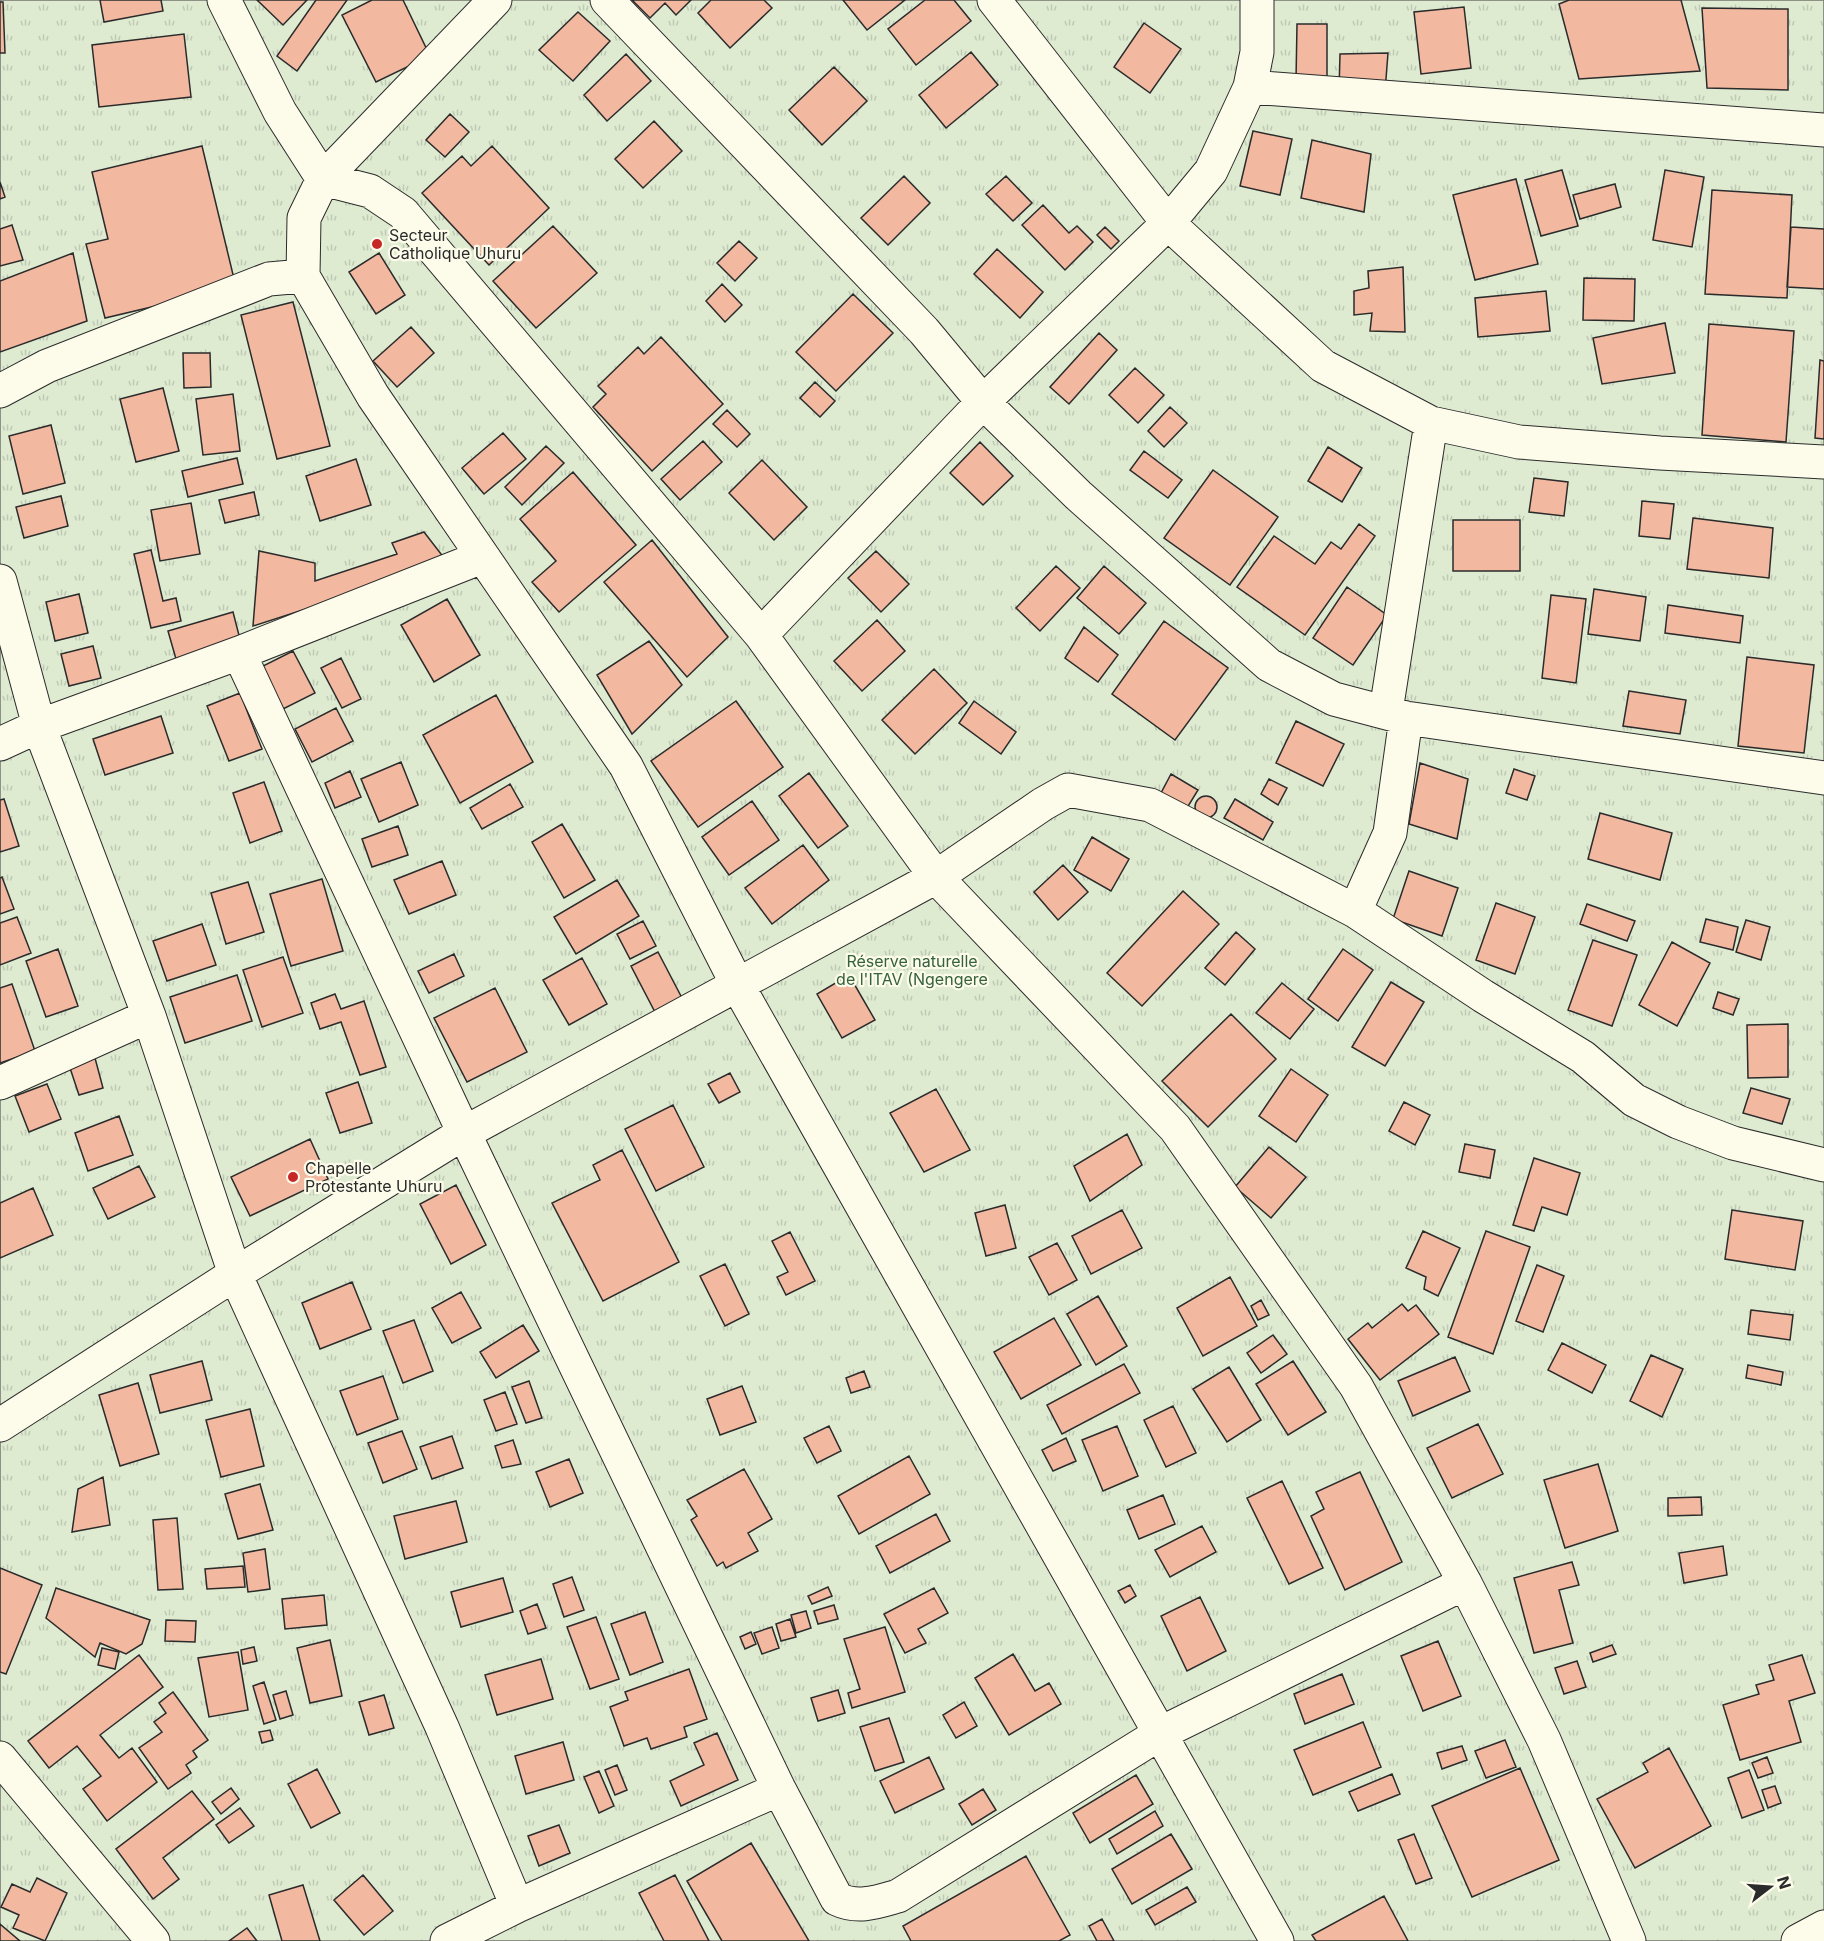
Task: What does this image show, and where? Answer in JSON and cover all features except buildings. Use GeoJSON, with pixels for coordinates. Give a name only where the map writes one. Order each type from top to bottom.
{"type":"FeatureCollection","features":[{"type":"Feature","properties":{"kind":"main road"},"geometry":{"type":"LineString","coordinates":[[224,0],[280,112],[323,179],[370,191],[403,213],[761,635],[936,877],[1174,1128],[1356,1386],[1465,1583],[1544,1740],[1629,1941]]}},
{"type":"Feature","properties":{"kind":"main road"},"geometry":{"type":"LineString","coordinates":[[495,0],[323,179],[304,218],[303,276],[374,396],[626,766],[738,986],[1278,1941]]}},
{"type":"Feature","properties":{"kind":"main road"},"geometry":{"type":"LineString","coordinates":[[607,0],[924,331],[983,402],[1078,495],[1269,665],[1334,699],[1396,714],[1824,778]]}},
{"type":"Feature","properties":{"kind":"main road"},"geometry":{"type":"LineString","coordinates":[[994,0],[1167,223],[1323,366],[1431,423],[1519,442],[1824,462]]}},
{"type":"Feature","properties":{"kind":"main road"},"geometry":{"type":"LineString","coordinates":[[761,635],[983,402],[1167,223],[1211,171],[1250,87],[1257,52],[1257,0]]}},
{"type":"Feature","properties":{"kind":"main road"},"geometry":{"type":"LineString","coordinates":[[1250,87],[1824,130]]}},
{"type":"Feature","properties":{"kind":"main road"},"geometry":{"type":"LineString","coordinates":[[0,391],[47,366],[269,279],[303,276]]}},
{"type":"Feature","properties":{"kind":"main road"},"geometry":{"type":"LineString","coordinates":[[1355,911],[1390,833],[1396,714],[1431,423]]}},
{"type":"Feature","properties":{"kind":"main road"},"geometry":{"type":"LineString","coordinates":[[0,744],[39,726],[239,653],[482,557]]}},
{"type":"Feature","properties":{"kind":"main road"},"geometry":{"type":"LineString","coordinates":[[0,581],[39,726],[149,1016],[235,1274],[442,1726],[517,1906]]}},
{"type":"Feature","properties":{"kind":"main road"},"geometry":{"type":"LineString","coordinates":[[239,653],[464,1134],[779,1789],[837,1899],[850,1905],[873,1904],[898,1896],[1161,1733],[1465,1583]]}},
{"type":"Feature","properties":{"kind":"main road"},"geometry":{"type":"LineString","coordinates":[[0,1425],[235,1274],[464,1134],[936,877],[1043,804],[1068,790],[1150,805],[1355,911],[1482,996],[1583,1057],[1634,1100],[1678,1122],[1733,1143],[1824,1166]]}},
{"type":"Feature","properties":{"kind":"main road"},"geometry":{"type":"LineString","coordinates":[[0,1083],[149,1016]]}},
{"type":"Feature","properties":{"kind":"main road"},"geometry":{"type":"LineString","coordinates":[[0,1758],[153,1941]]}},
{"type":"Feature","properties":{"kind":"main road"},"geometry":{"type":"LineString","coordinates":[[447,1941],[517,1906],[779,1789]]}},
{"type":"Feature","properties":{"kind":"main road"},"geometry":{"type":"LineString","coordinates":[[1798,1941],[1824,1928]]}},
{"type":"Feature","properties":{"kind":"green space","name":"Réserve naturelle de l'ITAV (Ngengere"},"geometry":{"type":"Polygon","coordinates":[[[0,0],[1824,0],[1824,1941],[0,1941],[0,0]]]}},
{"type":"Feature","properties":{"kind":"place","name":"Secteur Catholique Uhuru"},"geometry":{"type":"Point","coordinates":[377,244]}},
{"type":"Feature","properties":{"kind":"place","name":"Chapelle Protestante Uhuru"},"geometry":{"type":"Point","coordinates":[293,1177]}}]}
